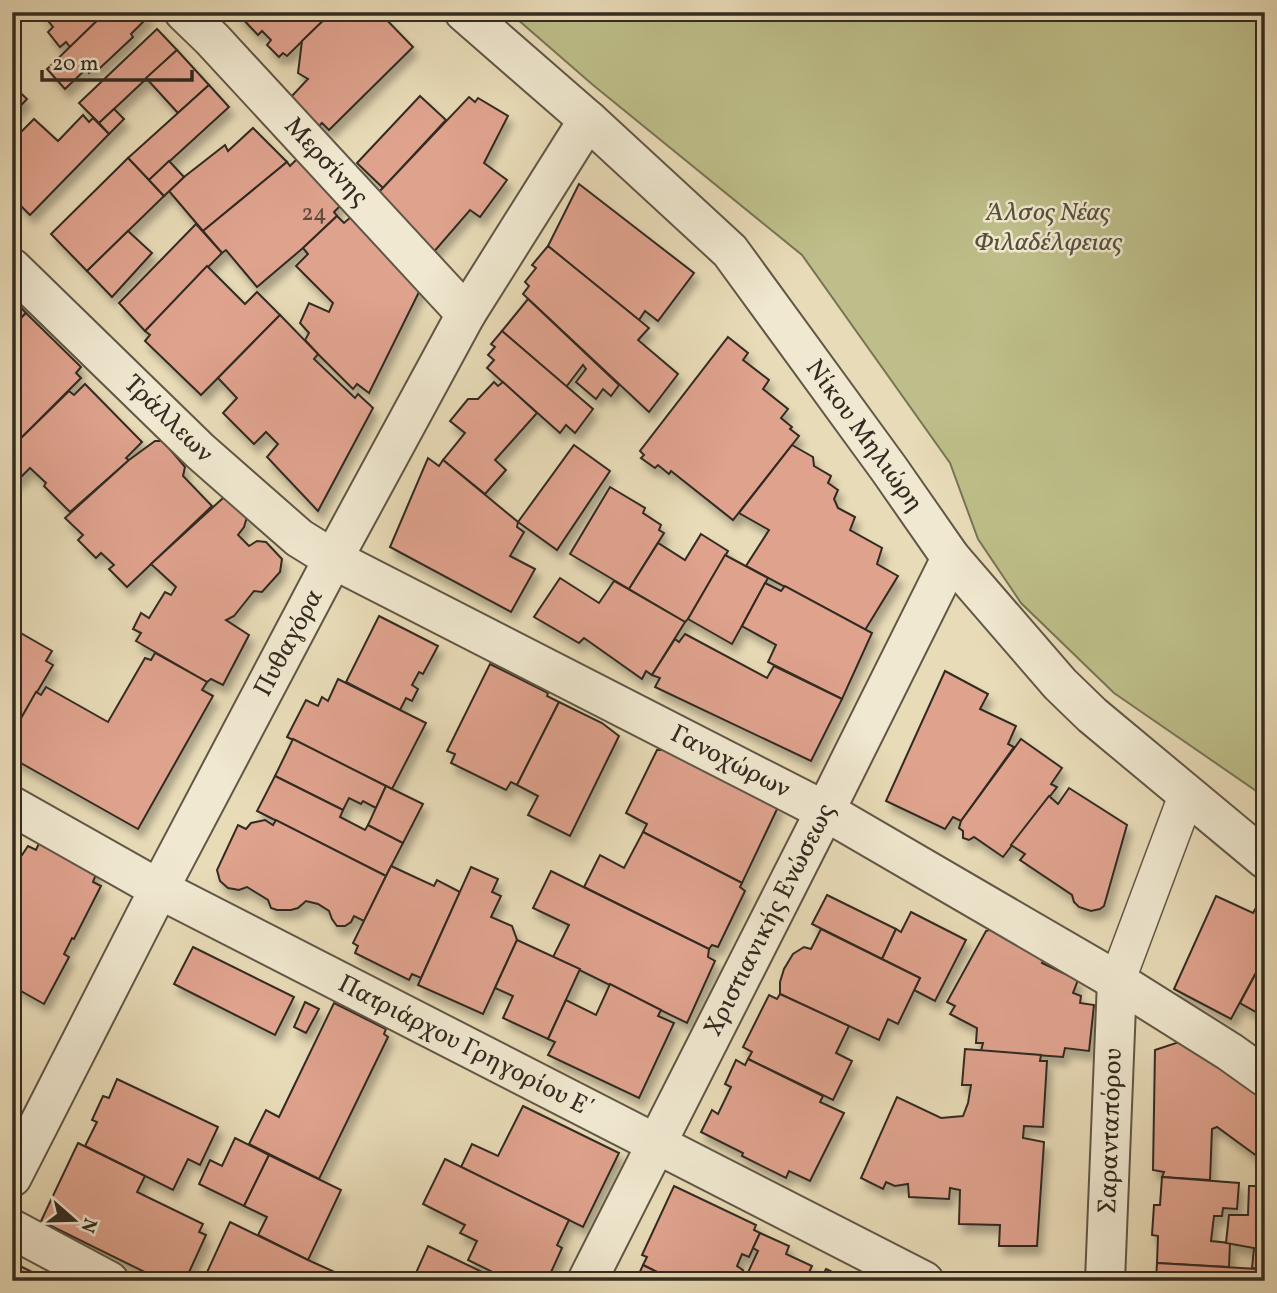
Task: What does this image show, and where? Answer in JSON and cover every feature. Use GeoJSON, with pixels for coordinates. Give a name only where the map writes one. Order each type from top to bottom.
{"type":"FeatureCollection","features":[{"type":"Feature","properties":{"kind":"street","name":"Μερσίνης"},"geometry":{"type":"LineString","coordinates":[[184,12],[466,314]]}},
{"type":"Feature","properties":{"kind":"street","name":"Νίκου Μηλιώρη"},"geometry":{"type":"LineString","coordinates":[[464,12],[588,120],[730,251],[951,558],[1059,684],[1092,716],[1265,859]]}},
{"type":"Feature","properties":{"kind":"street","name":"Πυθαγόρα"},"geometry":{"type":"LineString","coordinates":[[12,1177],[159,889],[466,314],[588,120]]}},
{"type":"Feature","properties":{"kind":"street","name":"Τράλλεων"},"geometry":{"type":"LineString","coordinates":[[12,268],[200,451],[299,538],[333,559]]}},
{"type":"Feature","properties":{"kind":"street","name":"Χριστιανικής Ενώσεως"},"geometry":{"type":"LineString","coordinates":[[587,1281],[951,558]]}},
{"type":"Feature","properties":{"kind":"street","name":"Γανοχώρων"},"geometry":{"type":"LineString","coordinates":[[333,559],[825,811],[1117,981],[1265,1077]]}},
{"type":"Feature","properties":{"kind":"street"},"geometry":{"type":"LineString","coordinates":[[1117,981],[1187,794]]}},
{"type":"Feature","properties":{"kind":"street","name":"Πατριάρχου Γρηγορίου Ε΄"},"geometry":{"type":"LineString","coordinates":[[12,806],[159,889],[925,1281]]}},
{"type":"Feature","properties":{"kind":"street","name":"Σαρανταπόρου"},"geometry":{"type":"LineString","coordinates":[[1105,1281],[1117,981]]}},
{"type":"Feature","properties":{"kind":"street"},"geometry":{"type":"LineString","coordinates":[[12,1229],[109,1281]]}},
{"type":"Feature","properties":{"kind":"green space","name":"Άλσος Νέας Φιλαδέλφειας"},"geometry":{"type":"Polygon","coordinates":[[[509,12],[1265,12],[1265,797],[1114,693],[1021,603],[978,539],[950,463],[802,255],[593,85],[509,12]]]}},
{"type":"Feature","properties":{"kind":"building"},"geometry":{"type":"Polygon","coordinates":[[[41,12],[106,12],[70,47],[66,42],[60,47],[48,32],[53,27],[41,12]]]}},
{"type":"Feature","properties":{"kind":"building"},"geometry":{"type":"Polygon","coordinates":[[[106,12],[144,12],[148,17],[131,34],[133,37],[99,69],[97,66],[89,73],[86,69],[65,89],[47,69],[106,12]]]}},
{"type":"Feature","properties":{"kind":"building"},"geometry":{"type":"Polygon","coordinates":[[[238,12],[332,12],[287,56],[283,53],[279,57],[267,45],[271,40],[262,31],[258,35],[238,12]]]}},
{"type":"Feature","properties":{"kind":"building"},"geometry":{"type":"Polygon","coordinates":[[[332,12],[379,12],[413,47],[329,130],[322,123],[318,127],[290,98],[308,79],[298,73],[302,41],[332,12]]]}},
{"type":"Feature","properties":{"kind":"building"},"geometry":{"type":"Polygon","coordinates":[[[157,29],[177,50],[99,123],[79,103],[157,29]]]}},
{"type":"Feature","properties":{"kind":"building"},"geometry":{"type":"Polygon","coordinates":[[[177,50],[209,85],[178,113],[146,78],[177,50]]]}},
{"type":"Feature","properties":{"kind":"building"},"geometry":{"type":"Polygon","coordinates":[[[12,85],[27,99],[12,115],[12,85]]]}},
{"type":"Feature","properties":{"kind":"building"},"geometry":{"type":"Polygon","coordinates":[[[209,85],[229,107],[149,180],[128,158],[209,85]]]}},
{"type":"Feature","properties":{"kind":"building"},"geometry":{"type":"Polygon","coordinates":[[[420,96],[446,120],[383,188],[357,163],[420,96]]]}},
{"type":"Feature","properties":{"kind":"building"},"geometry":{"type":"Polygon","coordinates":[[[469,97],[475,102],[478,98],[508,116],[484,163],[507,180],[480,217],[470,210],[432,254],[378,193],[469,97]]]}},
{"type":"Feature","properties":{"kind":"building"},"geometry":{"type":"Polygon","coordinates":[[[114,109],[124,119],[109,134],[99,123],[114,109]]]}},
{"type":"Feature","properties":{"kind":"building"},"geometry":{"type":"Polygon","coordinates":[[[83,115],[89,122],[93,118],[109,134],[30,215],[12,197],[12,141],[34,119],[58,141],[83,115]]]}},
{"type":"Feature","properties":{"kind":"building"},"geometry":{"type":"Polygon","coordinates":[[[253,128],[287,162],[203,231],[169,191],[225,145],[228,151],[253,128]]]}},
{"type":"Feature","properties":{"kind":"building"},"geometry":{"type":"Polygon","coordinates":[[[128,158],[164,196],[87,271],[51,234],[128,158]]]}},
{"type":"Feature","properties":{"kind":"building"},"geometry":{"type":"Polygon","coordinates":[[[298,158],[342,204],[334,212],[337,216],[257,287],[226,250],[222,253],[203,231],[287,162],[290,166],[298,158]]]}},
{"type":"Feature","properties":{"kind":"building"},"geometry":{"type":"Polygon","coordinates":[[[169,161],[184,177],[164,196],[149,180],[169,161]]]}},
{"type":"Feature","properties":{"kind":"building"},"geometry":{"type":"Polygon","coordinates":[[[579,184],[694,273],[658,321],[645,311],[639,320],[548,246],[579,184]]]}},
{"type":"Feature","properties":{"kind":"building"},"geometry":{"type":"Polygon","coordinates":[[[337,216],[344,223],[352,216],[422,286],[369,393],[357,384],[353,389],[318,354],[305,340],[309,333],[300,323],[309,303],[329,312],[333,303],[296,266],[308,254],[303,248],[337,216]]]}},
{"type":"Feature","properties":{"kind":"building"},"geometry":{"type":"Polygon","coordinates":[[[196,224],[222,253],[145,331],[119,303],[196,224]]]}},
{"type":"Feature","properties":{"kind":"building"},"geometry":{"type":"Polygon","coordinates":[[[128,231],[152,253],[112,297],[87,271],[128,231]]]}},
{"type":"Feature","properties":{"kind":"building"},"geometry":{"type":"Polygon","coordinates":[[[548,246],[649,328],[638,340],[678,374],[649,412],[523,294],[529,286],[525,282],[536,268],[532,265],[548,246]]]}},
{"type":"Feature","properties":{"kind":"building"},"geometry":{"type":"Polygon","coordinates":[[[207,266],[245,304],[257,292],[280,315],[201,395],[145,341],[150,335],[145,331],[207,266]]]}},
{"type":"Feature","properties":{"kind":"building"},"geometry":{"type":"Polygon","coordinates":[[[12,298],[26,313],[12,327],[12,298]]]}},
{"type":"Feature","properties":{"kind":"building"},"geometry":{"type":"Polygon","coordinates":[[[528,299],[619,385],[611,396],[603,389],[596,399],[576,382],[586,369],[583,365],[566,387],[502,331],[528,299]]]}},
{"type":"Feature","properties":{"kind":"building"},"geometry":{"type":"Polygon","coordinates":[[[26,313],[81,367],[76,373],[81,378],[12,447],[12,327],[26,313]]]}},
{"type":"Feature","properties":{"kind":"building"},"geometry":{"type":"Polygon","coordinates":[[[280,315],[318,354],[314,359],[355,398],[358,394],[373,408],[318,511],[267,457],[278,444],[266,432],[254,444],[223,413],[237,398],[218,378],[280,315]]]}},
{"type":"Feature","properties":{"kind":"building"},"geometry":{"type":"Polygon","coordinates":[[[502,331],[593,409],[575,433],[566,425],[560,433],[487,368],[494,360],[488,355],[495,347],[491,344],[502,331]]]}},
{"type":"Feature","properties":{"kind":"building"},"geometry":{"type":"Polygon","coordinates":[[[728,337],[748,353],[743,360],[769,380],[763,389],[788,409],[781,418],[799,436],[733,520],[671,471],[669,474],[658,465],[655,468],[641,458],[644,455],[640,451],[728,337]]]}},
{"type":"Feature","properties":{"kind":"building"},"geometry":{"type":"Polygon","coordinates":[[[494,382],[498,386],[503,382],[537,413],[495,460],[506,470],[485,494],[443,460],[465,433],[450,421],[468,399],[478,399],[494,382]]]}},
{"type":"Feature","properties":{"kind":"building"},"geometry":{"type":"Polygon","coordinates":[[[85,384],[142,442],[126,458],[129,460],[70,512],[30,468],[16,482],[12,478],[12,447],[69,391],[74,395],[85,384]]]}},
{"type":"Feature","properties":{"kind":"building"},"geometry":{"type":"Polygon","coordinates":[[[155,441],[163,441],[185,467],[183,476],[212,506],[127,587],[109,569],[114,565],[101,553],[96,558],[78,540],[83,535],[65,518],[129,460],[155,441]]]}},
{"type":"Feature","properties":{"kind":"building"},"geometry":{"type":"Polygon","coordinates":[[[574,445],[610,471],[557,550],[518,522],[574,445]]]}},
{"type":"Feature","properties":{"kind":"building"},"geometry":{"type":"Polygon","coordinates":[[[792,445],[813,457],[814,466],[831,476],[828,483],[838,490],[834,499],[838,508],[855,517],[850,530],[882,548],[877,564],[898,576],[865,630],[746,566],[769,530],[739,513],[792,445]]]}},
{"type":"Feature","properties":{"kind":"building"},"geometry":{"type":"Polygon","coordinates":[[[428,458],[439,466],[443,460],[518,522],[517,527],[524,532],[510,556],[535,569],[511,612],[390,547],[428,458]]]}},
{"type":"Feature","properties":{"kind":"building"},"geometry":{"type":"Polygon","coordinates":[[[610,487],[645,508],[643,513],[661,525],[659,530],[664,533],[629,589],[570,554],[610,487]]]}},
{"type":"Feature","properties":{"kind":"building"},"geometry":{"type":"Polygon","coordinates":[[[223,498],[229,498],[247,517],[238,535],[249,546],[257,541],[266,542],[282,559],[280,572],[262,592],[254,591],[234,616],[226,620],[249,635],[223,685],[211,679],[207,682],[136,641],[141,633],[133,629],[141,613],[149,618],[165,592],[171,595],[176,587],[151,564],[223,498]]]}},
{"type":"Feature","properties":{"kind":"building"},"geometry":{"type":"Polygon","coordinates":[[[701,534],[728,551],[685,622],[629,589],[658,543],[685,560],[701,534]]]}},
{"type":"Feature","properties":{"kind":"building"},"geometry":{"type":"Polygon","coordinates":[[[725,555],[768,578],[732,644],[688,619],[725,555]]]}},
{"type":"Feature","properties":{"kind":"building"},"geometry":{"type":"Polygon","coordinates":[[[560,578],[599,603],[614,581],[685,622],[652,675],[646,671],[642,679],[584,638],[579,643],[534,617],[560,578]]]}},
{"type":"Feature","properties":{"kind":"building"},"geometry":{"type":"Polygon","coordinates":[[[765,583],[781,591],[785,586],[872,633],[842,699],[768,662],[776,645],[742,626],[765,583]]]}},
{"type":"Feature","properties":{"kind":"building"},"geometry":{"type":"Polygon","coordinates":[[[379,616],[438,646],[423,674],[419,672],[412,685],[418,689],[412,701],[406,698],[400,710],[346,682],[379,616]]]}},
{"type":"Feature","properties":{"kind":"building"},"geometry":{"type":"Polygon","coordinates":[[[12,628],[52,651],[46,661],[53,665],[12,734],[12,628]]]}},
{"type":"Feature","properties":{"kind":"building"},"geometry":{"type":"Polygon","coordinates":[[[685,634],[767,678],[774,666],[842,699],[811,761],[655,687],[660,678],[652,675],[675,639],[679,642],[685,634]]]}},
{"type":"Feature","properties":{"kind":"building"},"geometry":{"type":"Polygon","coordinates":[[[155,653],[207,682],[202,690],[213,696],[138,829],[12,758],[12,734],[36,692],[41,695],[46,687],[108,722],[145,658],[151,660],[155,653]]]}},
{"type":"Feature","properties":{"kind":"building"},"geometry":{"type":"Polygon","coordinates":[[[490,664],[548,693],[547,696],[559,702],[517,785],[511,782],[506,790],[451,763],[455,754],[447,751],[490,664]]]}},
{"type":"Feature","properties":{"kind":"building"},"geometry":{"type":"Polygon","coordinates":[[[945,671],[988,694],[980,709],[1016,726],[1008,744],[1014,747],[961,821],[953,817],[945,829],[886,801],[945,671]]]}},
{"type":"Feature","properties":{"kind":"building"},"geometry":{"type":"Polygon","coordinates":[[[338,679],[426,723],[392,789],[287,737],[306,700],[318,706],[322,697],[328,701],[338,679]]]}},
{"type":"Feature","properties":{"kind":"building"},"geometry":{"type":"Polygon","coordinates":[[[559,702],[602,723],[619,736],[570,836],[528,815],[538,796],[517,785],[559,702]]]}},
{"type":"Feature","properties":{"kind":"building"},"geometry":{"type":"Polygon","coordinates":[[[293,739],[386,786],[376,808],[349,798],[343,810],[275,776],[293,739]]]}},
{"type":"Feature","properties":{"kind":"building"},"geometry":{"type":"Polygon","coordinates":[[[1021,739],[1062,768],[1051,784],[1057,787],[1003,857],[974,837],[969,840],[963,838],[963,831],[959,828],[961,821],[1021,739]]]}},
{"type":"Feature","properties":{"kind":"building"},"geometry":{"type":"Polygon","coordinates":[[[657,750],[667,750],[779,805],[742,883],[643,832],[647,824],[626,813],[657,750]]]}},
{"type":"Feature","properties":{"kind":"building"},"geometry":{"type":"Polygon","coordinates":[[[275,776],[343,810],[340,817],[365,830],[368,825],[403,843],[386,876],[257,811],[275,776]]]}},
{"type":"Feature","properties":{"kind":"building"},"geometry":{"type":"Polygon","coordinates":[[[386,786],[423,804],[403,843],[368,825],[386,786]]]}},
{"type":"Feature","properties":{"kind":"building"},"geometry":{"type":"Polygon","coordinates":[[[1069,788],[1127,825],[1104,906],[1091,911],[1079,907],[1072,895],[1020,860],[1025,854],[1011,845],[1049,796],[1058,804],[1069,788]]]}},
{"type":"Feature","properties":{"kind":"building"},"geometry":{"type":"Polygon","coordinates":[[[265,820],[273,825],[276,820],[386,876],[364,921],[354,916],[345,926],[337,926],[329,911],[306,901],[298,908],[277,910],[271,908],[268,900],[247,887],[239,890],[228,888],[220,881],[217,870],[238,825],[246,829],[251,823],[265,820]]]}},
{"type":"Feature","properties":{"kind":"building"},"geometry":{"type":"Polygon","coordinates":[[[643,832],[742,883],[740,887],[745,891],[718,947],[712,945],[709,949],[584,887],[600,855],[624,868],[643,832]]]}},
{"type":"Feature","properties":{"kind":"building"},"geometry":{"type":"Polygon","coordinates":[[[41,839],[98,869],[93,882],[101,886],[64,954],[69,957],[44,1004],[12,986],[12,849],[22,855],[28,846],[36,850],[41,839]]]}},
{"type":"Feature","properties":{"kind":"building"},"geometry":{"type":"Polygon","coordinates":[[[391,866],[434,886],[437,880],[460,892],[421,978],[412,974],[409,980],[355,953],[358,946],[353,943],[391,866]]]}},
{"type":"Feature","properties":{"kind":"building"},"geometry":{"type":"Polygon","coordinates":[[[471,867],[498,879],[492,892],[501,896],[491,917],[512,926],[517,940],[483,1014],[418,985],[471,867]]]}},
{"type":"Feature","properties":{"kind":"building"},"geometry":{"type":"Polygon","coordinates":[[[551,871],[709,949],[708,957],[715,961],[687,1023],[553,957],[569,925],[533,908],[551,871]]]}},
{"type":"Feature","properties":{"kind":"building"},"geometry":{"type":"Polygon","coordinates":[[[827,895],[896,929],[882,959],[812,924],[827,895]]]}},
{"type":"Feature","properties":{"kind":"building"},"geometry":{"type":"Polygon","coordinates":[[[1216,896],[1253,913],[1260,901],[1265,904],[1265,956],[1231,1019],[1174,989],[1216,896]]]}},
{"type":"Feature","properties":{"kind":"building"},"geometry":{"type":"Polygon","coordinates":[[[911,912],[966,940],[935,1001],[914,990],[920,978],[882,959],[896,929],[901,932],[911,912]]]}},
{"type":"Feature","properties":{"kind":"building"},"geometry":{"type":"Polygon","coordinates":[[[999,927],[1048,952],[1042,963],[1078,980],[1073,993],[1081,996],[1080,1003],[1094,1005],[1089,1051],[1065,1048],[1063,1057],[981,1051],[983,1043],[976,1043],[977,1028],[950,1014],[955,1006],[947,1002],[986,931],[999,927]]]}},
{"type":"Feature","properties":{"kind":"building"},"geometry":{"type":"Polygon","coordinates":[[[821,929],[920,978],[898,1024],[888,1019],[879,1040],[780,994],[784,969],[793,954],[804,947],[811,949],[821,929]]]}},
{"type":"Feature","properties":{"kind":"building"},"geometry":{"type":"Polygon","coordinates":[[[517,940],[580,969],[548,1039],[503,1018],[513,996],[495,988],[517,940]]]}},
{"type":"Feature","properties":{"kind":"building"},"geometry":{"type":"Polygon","coordinates":[[[193,947],[294,997],[275,1035],[174,984],[193,947]]]}},
{"type":"Feature","properties":{"kind":"building"},"geometry":{"type":"Polygon","coordinates":[[[1265,956],[1265,1017],[1240,1003],[1265,956]]]}},
{"type":"Feature","properties":{"kind":"building"},"geometry":{"type":"Polygon","coordinates":[[[610,984],[661,1010],[658,1016],[674,1023],[639,1098],[548,1055],[555,1042],[548,1039],[566,1000],[596,1015],[610,984]]]}},
{"type":"Feature","properties":{"kind":"building"},"geometry":{"type":"Polygon","coordinates":[[[780,994],[849,1026],[836,1053],[852,1061],[833,1100],[748,1059],[752,1052],[743,1047],[769,995],[777,999],[780,994]]]}},
{"type":"Feature","properties":{"kind":"building"},"geometry":{"type":"Polygon","coordinates":[[[305,1002],[319,1009],[306,1033],[294,1027],[305,1002]]]}},
{"type":"Feature","properties":{"kind":"building"},"geometry":{"type":"Polygon","coordinates":[[[334,1003],[386,1029],[384,1034],[388,1037],[319,1179],[249,1144],[266,1110],[279,1117],[334,1003]]]}},
{"type":"Feature","properties":{"kind":"building"},"geometry":{"type":"Polygon","coordinates":[[[1185,1040],[1265,1095],[1265,1162],[1217,1127],[1212,1129],[1210,1180],[1162,1177],[1164,1172],[1153,1170],[1155,1050],[1185,1040]]]}},
{"type":"Feature","properties":{"kind":"building"},"geometry":{"type":"Polygon","coordinates":[[[965,1049],[1041,1055],[1040,1061],[1047,1061],[1043,1127],[1024,1126],[1023,1138],[1044,1142],[1037,1246],[999,1246],[1000,1225],[959,1224],[960,1190],[950,1188],[949,1199],[909,1197],[908,1184],[895,1186],[886,1182],[883,1189],[861,1178],[897,1097],[941,1118],[963,1116],[971,1085],[962,1085],[965,1049]]]}},
{"type":"Feature","properties":{"kind":"building"},"geometry":{"type":"Polygon","coordinates":[[[748,1059],[823,1096],[820,1102],[844,1113],[810,1181],[789,1171],[786,1178],[701,1132],[712,1110],[718,1114],[731,1087],[725,1084],[736,1060],[745,1065],[748,1059]]]}},
{"type":"Feature","properties":{"kind":"building"},"geometry":{"type":"Polygon","coordinates":[[[117,1079],[218,1127],[200,1165],[188,1159],[173,1190],[85,1146],[97,1122],[92,1120],[103,1096],[109,1098],[117,1079]]]}},
{"type":"Feature","properties":{"kind":"building"},"geometry":{"type":"Polygon","coordinates":[[[523,1106],[619,1153],[583,1227],[461,1167],[472,1144],[498,1156],[523,1106]]]}},
{"type":"Feature","properties":{"kind":"building"},"geometry":{"type":"Polygon","coordinates":[[[235,1138],[269,1155],[244,1206],[199,1184],[210,1160],[222,1166],[235,1138]]]}},
{"type":"Feature","properties":{"kind":"building"},"geometry":{"type":"Polygon","coordinates":[[[78,1143],[145,1176],[137,1192],[203,1224],[199,1232],[206,1235],[185,1281],[163,1281],[41,1221],[78,1143]]]}},
{"type":"Feature","properties":{"kind":"building"},"geometry":{"type":"Polygon","coordinates":[[[269,1155],[341,1190],[308,1260],[258,1235],[267,1217],[244,1206],[269,1155]]]}},
{"type":"Feature","properties":{"kind":"building"},"geometry":{"type":"Polygon","coordinates":[[[445,1159],[569,1220],[557,1245],[562,1248],[547,1281],[511,1281],[468,1260],[477,1241],[460,1233],[465,1225],[423,1204],[445,1159]]]}},
{"type":"Feature","properties":{"kind":"building"},"geometry":{"type":"Polygon","coordinates":[[[1162,1177],[1239,1183],[1237,1209],[1223,1208],[1222,1216],[1214,1216],[1211,1241],[1230,1243],[1229,1267],[1157,1263],[1158,1236],[1152,1235],[1154,1205],[1160,1205],[1162,1177]]]}},
{"type":"Feature","properties":{"kind":"building"},"geometry":{"type":"Polygon","coordinates":[[[674,1186],[756,1225],[754,1230],[760,1233],[749,1257],[742,1254],[737,1266],[743,1270],[738,1281],[675,1281],[643,1265],[647,1257],[642,1255],[674,1186]]]}},
{"type":"Feature","properties":{"kind":"building"},"geometry":{"type":"Polygon","coordinates":[[[1249,1186],[1265,1186],[1265,1269],[1252,1268],[1254,1248],[1226,1243],[1229,1215],[1248,1215],[1249,1186]]]}},
{"type":"Feature","properties":{"kind":"building"},"geometry":{"type":"Polygon","coordinates":[[[230,1222],[350,1279],[350,1281],[203,1281],[230,1222]]]}},
{"type":"Feature","properties":{"kind":"building"},"geometry":{"type":"Polygon","coordinates":[[[760,1233],[789,1246],[786,1254],[812,1266],[805,1281],[744,1281],[758,1251],[753,1248],[760,1233]]]}},
{"type":"Feature","properties":{"kind":"building"},"geometry":{"type":"Polygon","coordinates":[[[428,1246],[501,1281],[427,1281],[415,1275],[428,1246]]]}},
{"type":"Feature","properties":{"kind":"building"},"geometry":{"type":"Polygon","coordinates":[[[12,1262],[50,1281],[12,1281],[12,1262]]]}},
{"type":"Feature","properties":{"kind":"building"},"geometry":{"type":"Polygon","coordinates":[[[1157,1263],[1257,1269],[1257,1281],[1156,1281],[1157,1263]]]}},
{"type":"Feature","properties":{"kind":"building"},"geometry":{"type":"Polygon","coordinates":[[[643,1265],[675,1281],[628,1281],[630,1275],[637,1278],[643,1265]]]}},
{"type":"Feature","properties":{"kind":"building"},"geometry":{"type":"Polygon","coordinates":[[[826,1269],[851,1281],[820,1281],[826,1269]]]}}]}
